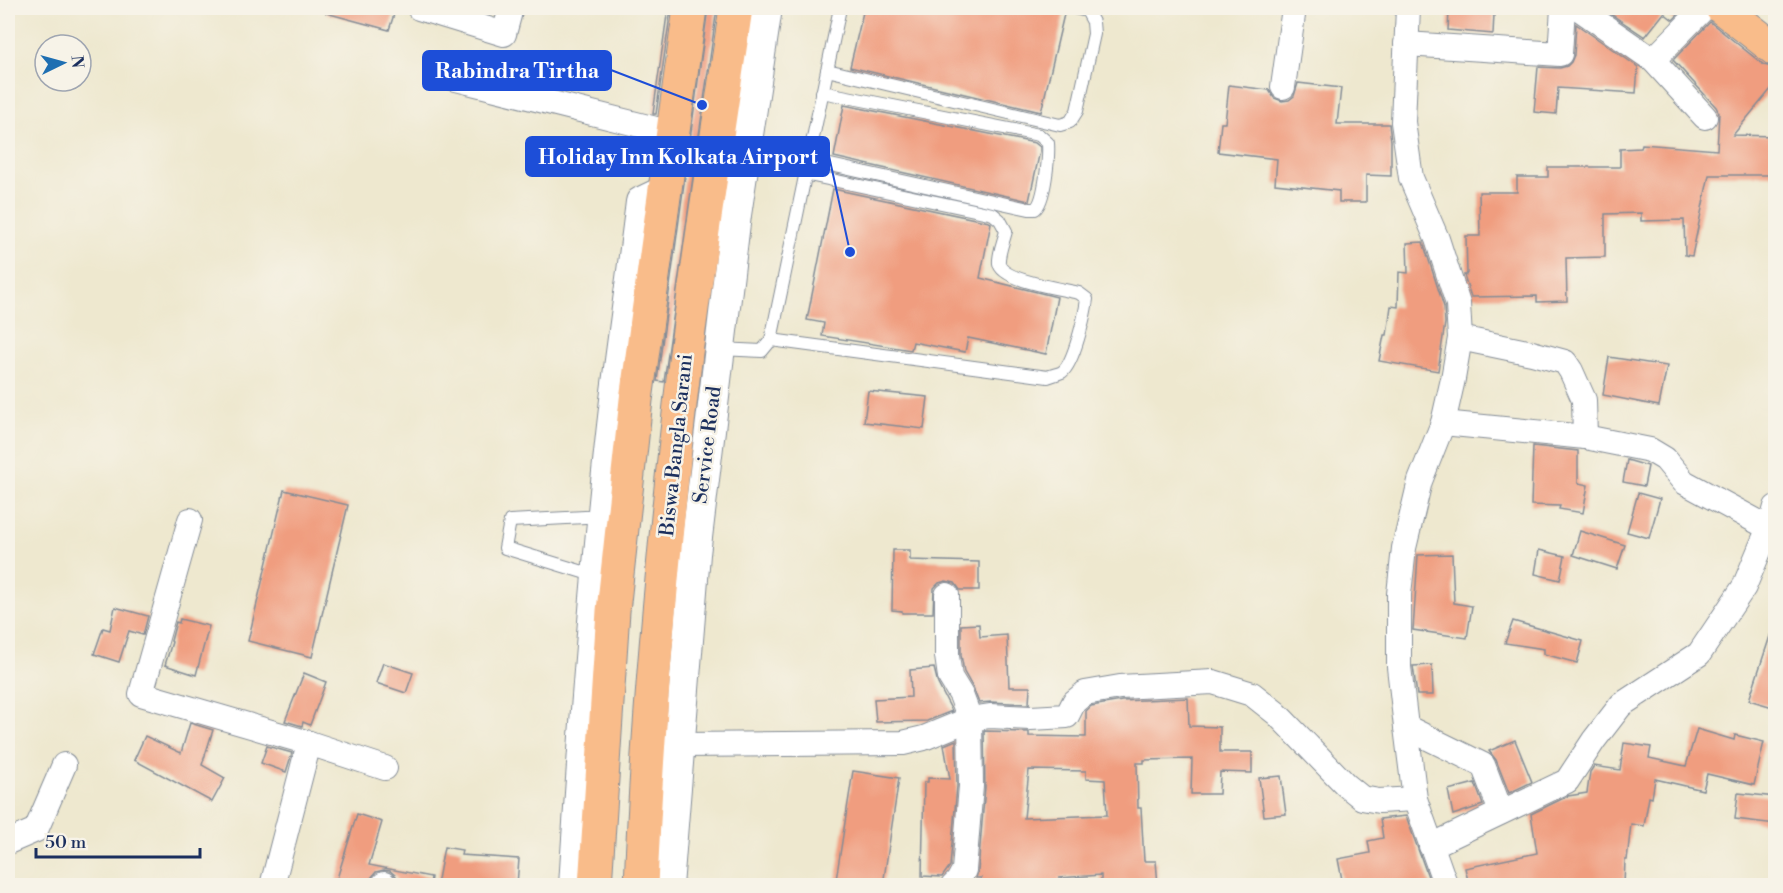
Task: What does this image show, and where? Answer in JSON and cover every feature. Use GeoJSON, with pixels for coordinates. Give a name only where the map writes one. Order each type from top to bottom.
{"type":"FeatureCollection","features":[{"type":"Feature","properties":{"kind":"main road"},"geometry":{"type":"LineString","coordinates":[[595,885],[593,752],[614,611],[626,401],[664,191],[690,8]]}},
{"type":"Feature","properties":{"kind":"main road","name":"Biswa Bangla Sarani"},"geometry":{"type":"LineString","coordinates":[[641,885],[654,663],[687,352],[736,8]]}},
{"type":"Feature","properties":{"kind":"main road"},"geometry":{"type":"LineString","coordinates":[[1722,8],[1776,50]]}},
{"type":"Feature","properties":{"kind":"main road"},"geometry":{"type":"LineString","coordinates":[[1760,8],[1776,21]]}},
{"type":"Feature","properties":{"kind":"street"},"geometry":{"type":"LineString","coordinates":[[419,8],[504,33],[511,8]]}},
{"type":"Feature","properties":{"kind":"street","name":"Service Road"},"geometry":{"type":"LineString","coordinates":[[668,885],[695,554],[719,348],[767,8]]}},
{"type":"Feature","properties":{"kind":"street"},"geometry":{"type":"LineString","coordinates":[[1283,87],[1293,8]]}},
{"type":"Feature","properties":{"kind":"street"},"geometry":{"type":"LineString","coordinates":[[1408,8],[1403,122],[1411,178],[1437,239],[1458,304],[1460,338],[1454,378],[1443,423],[1420,481],[1404,548],[1399,594],[1399,667],[1415,799],[1446,885]]}},
{"type":"Feature","properties":{"kind":"street"},"geometry":{"type":"LineString","coordinates":[[1406,44],[1560,54],[1563,8]]}},
{"type":"Feature","properties":{"kind":"street"},"geometry":{"type":"LineString","coordinates":[[1578,8],[1653,60],[1705,117]]}},
{"type":"Feature","properties":{"kind":"street"},"geometry":{"type":"LineString","coordinates":[[1653,60],[1704,8]]}},
{"type":"Feature","properties":{"kind":"street"},"geometry":{"type":"LineString","coordinates":[[436,74],[672,133]]}},
{"type":"Feature","properties":{"kind":"street"},"geometry":{"type":"LineString","coordinates":[[1460,338],[1565,362],[1584,400],[1585,437]]}},
{"type":"Feature","properties":{"kind":"street"},"geometry":{"type":"LineString","coordinates":[[574,885],[593,752],[597,577],[604,516],[626,401]]}},
{"type":"Feature","properties":{"kind":"street"},"geometry":{"type":"LineString","coordinates":[[1431,846],[1567,781],[1621,705],[1699,654],[1744,587],[1773,521],[1684,482],[1665,459],[1650,450],[1585,437],[1443,423]]}},
{"type":"Feature","properties":{"kind":"street"},"geometry":{"type":"LineString","coordinates":[[190,520],[141,694],[385,768]]}},
{"type":"Feature","properties":{"kind":"street"},"geometry":{"type":"LineString","coordinates":[[947,595],[947,656],[950,677],[961,695],[970,719],[971,786],[964,870],[953,885]]}},
{"type":"Feature","properties":{"kind":"street"},"geometry":{"type":"LineString","coordinates":[[678,745],[903,742],[924,738],[970,719],[990,716],[1031,718],[1067,716],[1074,702],[1085,693],[1120,687],[1213,682],[1252,694],[1276,713],[1362,798],[1379,801],[1415,799]]}},
{"type":"Feature","properties":{"kind":"street"},"geometry":{"type":"LineString","coordinates":[[1406,727],[1483,765],[1501,812]]}},
{"type":"Feature","properties":{"kind":"street"},"geometry":{"type":"LineString","coordinates":[[272,885],[309,744]]}},
{"type":"Feature","properties":{"kind":"street"},"geometry":{"type":"LineString","coordinates":[[8,842],[36,830],[64,765]]}},
{"type":"Feature","properties":{"kind":"lane"},"geometry":{"type":"LineString","coordinates":[[719,348],[762,351],[771,340],[840,8]]}},
{"type":"Feature","properties":{"kind":"lane"},"geometry":{"type":"LineString","coordinates":[[827,70],[1060,125],[1070,122],[1077,111],[1094,34],[1093,22],[1087,10],[1074,8]]}},
{"type":"Feature","properties":{"kind":"lane"},"geometry":{"type":"LineString","coordinates":[[808,160],[1029,209],[1035,209],[1041,201],[1049,152],[1048,143],[1040,135],[822,92]]}},
{"type":"Feature","properties":{"kind":"lane"},"geometry":{"type":"LineString","coordinates":[[771,340],[1048,377],[1061,373],[1069,363],[1086,310],[1087,299],[1080,293],[1015,278],[1002,271],[999,263],[1006,231],[1000,220],[993,214],[804,174]]}},
{"type":"Feature","properties":{"kind":"lane"},"geometry":{"type":"LineString","coordinates":[[597,577],[505,548],[506,534],[510,521],[604,516]]}},
{"type":"Feature","properties":{"kind":"building"},"geometry":{"type":"Polygon","coordinates":[[[327,8],[396,8],[389,30],[326,13],[327,8]]]}},
{"type":"Feature","properties":{"kind":"building"},"geometry":{"type":"Polygon","coordinates":[[[668,8],[671,8],[656,114],[653,114],[668,8]]]}},
{"type":"Feature","properties":{"kind":"building"},"geometry":{"type":"Polygon","coordinates":[[[708,8],[717,8],[664,382],[657,381],[708,8]]]}},
{"type":"Feature","properties":{"kind":"building"},"geometry":{"type":"Polygon","coordinates":[[[864,8],[1052,8],[1065,10],[1041,112],[850,67],[864,8]]]}},
{"type":"Feature","properties":{"kind":"building"},"geometry":{"type":"Polygon","coordinates":[[[1602,8],[1685,8],[1673,20],[1664,13],[1645,37],[1602,8]]]}},
{"type":"Feature","properties":{"kind":"building"},"geometry":{"type":"Polygon","coordinates":[[[1449,11],[1494,14],[1493,34],[1448,30],[1449,11]]]}},
{"type":"Feature","properties":{"kind":"building"},"geometry":{"type":"Polygon","coordinates":[[[1710,22],[1764,65],[1776,68],[1776,83],[1733,135],[1776,136],[1776,175],[1709,175],[1692,256],[1685,255],[1684,220],[1641,221],[1641,213],[1605,214],[1605,257],[1566,258],[1567,301],[1537,302],[1537,296],[1471,297],[1464,275],[1467,273],[1466,236],[1480,236],[1479,192],[1517,192],[1517,177],[1548,177],[1548,167],[1620,167],[1620,149],[1641,148],[1642,144],[1717,150],[1719,113],[1673,60],[1710,22]]]}},
{"type":"Feature","properties":{"kind":"building"},"geometry":{"type":"Polygon","coordinates":[[[1576,24],[1638,67],[1636,93],[1558,88],[1556,114],[1534,112],[1538,67],[1560,68],[1571,62],[1574,55],[1576,24]]]}},
{"type":"Feature","properties":{"kind":"building"},"geometry":{"type":"Polygon","coordinates":[[[1298,83],[1341,88],[1337,124],[1389,124],[1391,176],[1366,175],[1366,202],[1339,202],[1339,191],[1275,184],[1277,159],[1218,152],[1221,123],[1225,123],[1229,85],[1269,90],[1274,98],[1282,101],[1294,96],[1298,83]]]}},
{"type":"Feature","properties":{"kind":"building"},"geometry":{"type":"Polygon","coordinates":[[[844,105],[1035,143],[1040,147],[1040,151],[1029,201],[834,157],[844,105]]]}},
{"type":"Feature","properties":{"kind":"building"},"geometry":{"type":"Polygon","coordinates":[[[833,189],[991,223],[980,278],[1057,297],[1046,354],[968,338],[965,352],[913,342],[911,350],[822,336],[824,323],[807,320],[833,189]]]}},
{"type":"Feature","properties":{"kind":"building"},"geometry":{"type":"Polygon","coordinates":[[[1423,242],[1444,307],[1445,323],[1438,371],[1379,361],[1384,335],[1387,335],[1391,306],[1398,307],[1399,272],[1408,273],[1407,243],[1423,242]]]}},
{"type":"Feature","properties":{"kind":"building"},"geometry":{"type":"Polygon","coordinates":[[[1609,357],[1667,366],[1659,406],[1603,395],[1609,357]]]}},
{"type":"Feature","properties":{"kind":"building"},"geometry":{"type":"Polygon","coordinates":[[[868,391],[928,397],[924,429],[864,422],[868,391]]]}},
{"type":"Feature","properties":{"kind":"building"},"geometry":{"type":"Polygon","coordinates":[[[1533,446],[1578,451],[1578,483],[1588,485],[1583,513],[1559,509],[1560,506],[1531,505],[1533,446]]]}},
{"type":"Feature","properties":{"kind":"building"},"geometry":{"type":"Polygon","coordinates":[[[1627,460],[1648,466],[1644,486],[1623,482],[1627,460]]]}},
{"type":"Feature","properties":{"kind":"building"},"geometry":{"type":"Polygon","coordinates":[[[284,490],[348,505],[312,657],[248,641],[284,490]]]}},
{"type":"Feature","properties":{"kind":"building"},"geometry":{"type":"Polygon","coordinates":[[[1638,493],[1660,499],[1649,538],[1627,532],[1638,493]]]}},
{"type":"Feature","properties":{"kind":"building"},"geometry":{"type":"Polygon","coordinates":[[[1580,531],[1625,545],[1617,569],[1573,555],[1580,531]]]}},
{"type":"Feature","properties":{"kind":"building"},"geometry":{"type":"Polygon","coordinates":[[[893,550],[910,550],[910,560],[979,562],[979,590],[960,590],[955,583],[946,581],[934,588],[933,613],[902,613],[902,611],[892,610],[893,550]]]}},
{"type":"Feature","properties":{"kind":"building"},"geometry":{"type":"Polygon","coordinates":[[[1539,550],[1565,556],[1560,580],[1535,574],[1539,550]]]}},
{"type":"Feature","properties":{"kind":"building"},"geometry":{"type":"Polygon","coordinates":[[[1452,554],[1454,603],[1472,606],[1467,638],[1413,630],[1418,555],[1452,554]]]}},
{"type":"Feature","properties":{"kind":"building"},"geometry":{"type":"Polygon","coordinates":[[[115,607],[148,616],[143,635],[129,631],[119,662],[94,654],[103,628],[110,630],[115,607]]]}},
{"type":"Feature","properties":{"kind":"building"},"geometry":{"type":"Polygon","coordinates":[[[180,619],[209,626],[196,675],[165,665],[176,622],[179,623],[180,619]]]}},
{"type":"Feature","properties":{"kind":"building"},"geometry":{"type":"Polygon","coordinates":[[[1513,621],[1583,641],[1577,663],[1544,654],[1544,649],[1505,643],[1513,621]]]}},
{"type":"Feature","properties":{"kind":"building"},"geometry":{"type":"Polygon","coordinates":[[[979,624],[980,637],[1007,635],[1009,687],[1030,687],[1029,704],[979,703],[964,672],[961,655],[961,625],[979,624]]]}},
{"type":"Feature","properties":{"kind":"building"},"geometry":{"type":"Polygon","coordinates":[[[1773,627],[1776,627],[1776,708],[1749,700],[1773,627]]]}},
{"type":"Feature","properties":{"kind":"building"},"geometry":{"type":"Polygon","coordinates":[[[383,663],[413,673],[406,693],[376,683],[383,663]]]}},
{"type":"Feature","properties":{"kind":"building"},"geometry":{"type":"Polygon","coordinates":[[[1432,665],[1433,695],[1417,695],[1413,666],[1432,665]]]}},
{"type":"Feature","properties":{"kind":"building"},"geometry":{"type":"Polygon","coordinates":[[[934,668],[938,684],[952,711],[927,721],[876,722],[874,699],[911,697],[910,670],[934,668]]]}},
{"type":"Feature","properties":{"kind":"building"},"geometry":{"type":"Polygon","coordinates":[[[304,673],[326,682],[310,725],[303,722],[302,726],[285,721],[304,673]]]}},
{"type":"Feature","properties":{"kind":"building"},"geometry":{"type":"Polygon","coordinates":[[[1188,698],[1189,726],[1220,727],[1220,752],[1252,752],[1252,773],[1220,772],[1219,794],[1191,794],[1192,759],[1144,760],[1144,763],[1137,763],[1138,808],[1141,808],[1144,861],[1156,861],[1158,885],[1101,885],[1101,875],[1059,878],[1060,885],[982,885],[981,878],[976,878],[985,787],[984,731],[1029,732],[1029,736],[1086,737],[1086,711],[1091,706],[1122,701],[1188,698]],[[1029,770],[1024,818],[1107,815],[1105,780],[1086,779],[1086,771],[1029,770]]]}},
{"type":"Feature","properties":{"kind":"building"},"geometry":{"type":"Polygon","coordinates":[[[190,723],[213,730],[202,765],[225,778],[212,802],[134,760],[145,736],[181,753],[190,723]]]}},
{"type":"Feature","properties":{"kind":"building"},"geometry":{"type":"Polygon","coordinates":[[[1697,729],[1734,740],[1735,735],[1764,742],[1754,785],[1707,774],[1703,790],[1655,779],[1644,826],[1631,824],[1627,860],[1625,860],[1624,885],[1548,885],[1548,881],[1529,885],[1469,885],[1465,868],[1537,853],[1531,814],[1568,796],[1587,793],[1590,772],[1594,766],[1620,770],[1624,743],[1651,747],[1649,758],[1686,766],[1697,729]]]}},
{"type":"Feature","properties":{"kind":"building"},"geometry":{"type":"Polygon","coordinates":[[[956,740],[957,786],[950,866],[942,877],[922,876],[924,782],[928,782],[928,778],[950,779],[944,745],[956,740]]]}},
{"type":"Feature","properties":{"kind":"building"},"geometry":{"type":"Polygon","coordinates":[[[1515,740],[1532,782],[1509,793],[1496,760],[1489,751],[1515,740]]]}},
{"type":"Feature","properties":{"kind":"building"},"geometry":{"type":"Polygon","coordinates":[[[267,746],[292,753],[286,772],[261,763],[267,746]]]}},
{"type":"Feature","properties":{"kind":"building"},"geometry":{"type":"Polygon","coordinates":[[[853,771],[899,778],[883,885],[836,880],[853,771]]]}},
{"type":"Feature","properties":{"kind":"building"},"geometry":{"type":"Polygon","coordinates":[[[1281,776],[1286,814],[1264,816],[1259,778],[1281,776]]]}},
{"type":"Feature","properties":{"kind":"building"},"geometry":{"type":"Polygon","coordinates":[[[1475,783],[1483,805],[1453,815],[1448,790],[1475,783]]]}},
{"type":"Feature","properties":{"kind":"building"},"geometry":{"type":"Polygon","coordinates":[[[1738,793],[1776,797],[1776,824],[1735,819],[1738,793]]]}},
{"type":"Feature","properties":{"kind":"building"},"geometry":{"type":"Polygon","coordinates":[[[357,814],[382,822],[369,865],[431,877],[430,885],[398,885],[396,876],[384,870],[376,872],[369,885],[335,885],[357,814]]]}},
{"type":"Feature","properties":{"kind":"building"},"geometry":{"type":"Polygon","coordinates":[[[1406,816],[1431,885],[1343,885],[1338,859],[1370,853],[1368,841],[1383,838],[1380,819],[1406,816]]]}},
{"type":"Feature","properties":{"kind":"building"},"geometry":{"type":"Polygon","coordinates":[[[444,847],[462,850],[461,855],[519,859],[517,885],[437,885],[444,847]]]}},
{"type":"Feature","properties":{"kind":"place","name":"Rabindra Tirtha"},"geometry":{"type":"Point","coordinates":[702,105]}},
{"type":"Feature","properties":{"kind":"place","name":"Holiday Inn Kolkata Airport"},"geometry":{"type":"Point","coordinates":[850,252]}}]}
